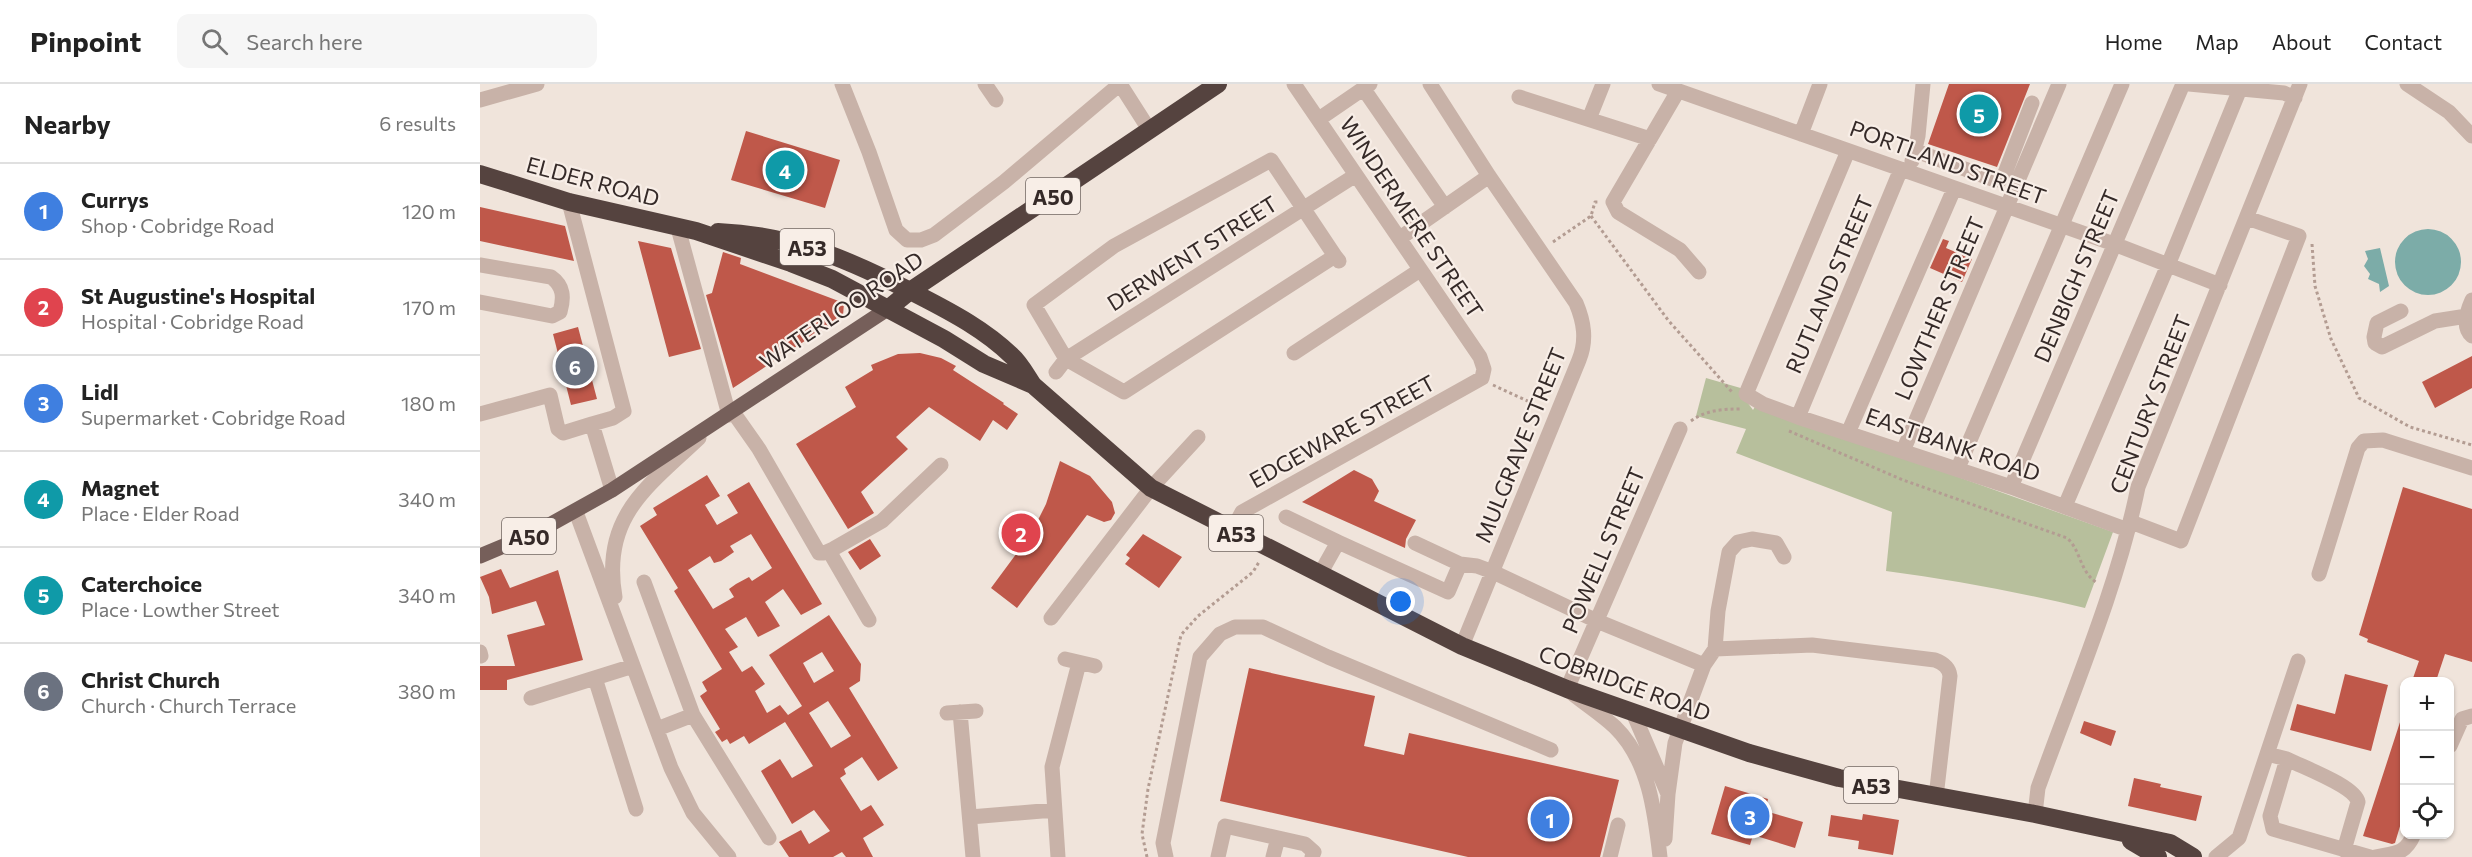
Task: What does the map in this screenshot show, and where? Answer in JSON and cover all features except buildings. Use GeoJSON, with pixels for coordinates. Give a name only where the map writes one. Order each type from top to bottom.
{"type":"FeatureCollection","features":[{"type":"Feature","properties":{"kind":"highway","name":"WATERLOO ROAD"},"geometry":{"type":"LineString","coordinates":[[889,308],[910,291],[1218,84]]}},
{"type":"Feature","properties":{"kind":"highway","name":"ELDER ROAD"},"geometry":{"type":"LineString","coordinates":[[480,172],[569,202],[687,229],[822,275],[889,308]]}},
{"type":"Feature","properties":{"kind":"highway","name":"ELDER ROAD"},"geometry":{"type":"LineString","coordinates":[[687,229],[749,233],[808,247],[837,256],[910,291]]}},
{"type":"Feature","properties":{"kind":"highway","name":"COBRIDGE ROAD"},"geometry":{"type":"LineString","coordinates":[[910,291],[984,333],[1014,357],[1033,385],[1151,488],[1462,646],[1634,715],[1681,728],[1749,753],[1827,775],[2035,814],[2170,843],[2193,857]]}},
{"type":"Feature","properties":{"kind":"highway","name":"COBRIDGE ROAD"},"geometry":{"type":"LineString","coordinates":[[889,308],[984,364],[1033,385]]}},
{"type":"Feature","properties":{"kind":"highway","name":"COBRIDGE ROAD"},"geometry":{"type":"LineString","coordinates":[[2114,832],[2158,857]]}},
{"type":"Feature","properties":{"kind":"main road","name":"WATERLOO ROAD"},"geometry":{"type":"LineString","coordinates":[[480,556],[535,533],[576,512],[708,429],[889,308]]}},
{"type":"Feature","properties":{"kind":"street"},"geometry":{"type":"LineString","coordinates":[[480,100],[537,84]]}},
{"type":"Feature","properties":{"kind":"street"},"geometry":{"type":"LineString","coordinates":[[842,84],[869,152],[896,231],[907,240],[921,240],[934,236],[1004,182],[1120,84],[1149,131]]}},
{"type":"Feature","properties":{"kind":"street"},"geometry":{"type":"LineString","coordinates":[[985,84],[996,100]]}},
{"type":"Feature","properties":{"kind":"street","name":"WINDERMERE STREET"},"geometry":{"type":"LineString","coordinates":[[1294,84],[1480,357],[1484,369],[1482,378]]}},
{"type":"Feature","properties":{"kind":"street","name":"MULGRAVE STREET"},"geometry":{"type":"LineString","coordinates":[[1430,84],[1489,176],[1576,303],[1582,317],[1584,333],[1584,349],[1462,646]]}},
{"type":"Feature","properties":{"kind":"street"},"geometry":{"type":"LineString","coordinates":[[1589,119],[1603,84]]}},
{"type":"Feature","properties":{"kind":"street","name":"PORTLAND STREET"},"geometry":{"type":"LineString","coordinates":[[1659,84],[1678,91],[1697,90],[1801,134],[2114,244],[2220,285]]}},
{"type":"Feature","properties":{"kind":"street"},"geometry":{"type":"LineString","coordinates":[[1801,134],[1820,84]]}},
{"type":"Feature","properties":{"kind":"street","name":"RUTLAND STREET"},"geometry":{"type":"LineString","coordinates":[[1798,417],[1905,171],[1916,151],[1923,84]]}},
{"type":"Feature","properties":{"kind":"street","name":"LOWTHER STREET"},"geometry":{"type":"LineString","coordinates":[[1903,451],[2059,84]]}},
{"type":"Feature","properties":{"kind":"street"},"geometry":{"type":"LineString","coordinates":[[1958,468],[2122,84]]}},
{"type":"Feature","properties":{"kind":"street","name":"DENBIGH STREET"},"geometry":{"type":"LineString","coordinates":[[2011,487],[2183,84]]}},
{"type":"Feature","properties":{"kind":"street"},"geometry":{"type":"LineString","coordinates":[[2189,84],[2284,93],[2297,91]]}},
{"type":"Feature","properties":{"kind":"street"},"geometry":{"type":"LineString","coordinates":[[2407,84],[2424,89],[2472,136]]}},
{"type":"Feature","properties":{"kind":"street"},"geometry":{"type":"LineString","coordinates":[[1319,119],[1366,86],[1445,207]]}},
{"type":"Feature","properties":{"kind":"street"},"geometry":{"type":"LineString","coordinates":[[2065,506],[2240,89]]}},
{"type":"Feature","properties":{"kind":"street"},"geometry":{"type":"LineString","coordinates":[[1678,91],[1613,202],[1618,212],[1680,250],[1700,272]]}},
{"type":"Feature","properties":{"kind":"street","name":"CENTURY STREET"},"geometry":{"type":"LineString","coordinates":[[2035,814],[2038,788],[2110,587],[2128,530],[2138,487],[2297,91]]}},
{"type":"Feature","properties":{"kind":"street"},"geometry":{"type":"LineString","coordinates":[[1519,97],[1650,139]]}},
{"type":"Feature","properties":{"kind":"street"},"geometry":{"type":"LineString","coordinates":[[1916,151],[2000,180],[2005,173],[2032,103]]}},
{"type":"Feature","properties":{"kind":"street"},"geometry":{"type":"LineString","coordinates":[[1302,120],[1308,105]]}},
{"type":"Feature","properties":{"kind":"street"},"geometry":{"type":"LineString","coordinates":[[1756,406],[1746,394],[1848,150]]}},
{"type":"Feature","properties":{"kind":"street"},"geometry":{"type":"LineString","coordinates":[[1271,160],[1305,209],[1337,259],[1124,392],[1066,359],[1034,305],[1114,246],[1271,160]]}},
{"type":"Feature","properties":{"kind":"street","name":"DERWENT STREET"},"geometry":{"type":"LineString","coordinates":[[1056,372],[1066,359],[1356,175]]}},
{"type":"Feature","properties":{"kind":"street"},"geometry":{"type":"LineString","coordinates":[[1400,238],[1489,176]]}},
{"type":"Feature","properties":{"kind":"street"},"geometry":{"type":"LineString","coordinates":[[1848,433],[1954,189]]}},
{"type":"Feature","properties":{"kind":"street"},"geometry":{"type":"LineString","coordinates":[[480,414],[550,395],[558,429],[563,433],[613,418],[624,411],[569,202]]}},
{"type":"Feature","properties":{"kind":"street"},"geometry":{"type":"LineString","coordinates":[[2247,218],[2300,236]]}},
{"type":"Feature","properties":{"kind":"street"},"geometry":{"type":"LineString","coordinates":[[687,229],[731,413],[759,449],[819,553],[829,551],[882,521],[941,465]]}},
{"type":"Feature","properties":{"kind":"street","name":"EASTBANK ROAD"},"geometry":{"type":"LineString","coordinates":[[1756,406],[1798,417],[1958,468],[2128,530],[2181,541],[2300,236]]}},
{"type":"Feature","properties":{"kind":"street"},"geometry":{"type":"LineString","coordinates":[[480,264],[551,277],[559,283],[563,302],[560,312],[552,316],[480,302]]}},
{"type":"Feature","properties":{"kind":"street"},"geometry":{"type":"LineString","coordinates":[[1294,353],[1420,270]]}},
{"type":"Feature","properties":{"kind":"street"},"geometry":{"type":"LineString","coordinates":[[2472,300],[2466,326],[2472,336]]}},
{"type":"Feature","properties":{"kind":"street"},"geometry":{"type":"LineString","coordinates":[[2402,311],[2378,323],[2374,337],[2375,343],[2382,347],[2389,345],[2416,328],[2434,321],[2467,316]]}},
{"type":"Feature","properties":{"kind":"street","name":"EDGEWARE STREET"},"geometry":{"type":"LineString","coordinates":[[1233,531],[1242,512],[1482,378]]}},
{"type":"Feature","properties":{"kind":"street"},"geometry":{"type":"LineString","coordinates":[[592,424],[612,490]]}},
{"type":"Feature","properties":{"kind":"street"},"geometry":{"type":"LineString","coordinates":[[621,634],[612,581],[613,552],[621,524],[628,509],[655,479],[708,429]]}},
{"type":"Feature","properties":{"kind":"street","name":"POWELL STREET"},"geometry":{"type":"LineString","coordinates":[[1567,689],[1680,429]]}},
{"type":"Feature","properties":{"kind":"street"},"geometry":{"type":"LineString","coordinates":[[1052,618],[1151,488],[1198,437]]}},
{"type":"Feature","properties":{"kind":"street"},"geometry":{"type":"LineString","coordinates":[[2319,574],[2358,448],[2364,441],[2383,440],[2472,468]]}},
{"type":"Feature","properties":{"kind":"street"},"geometry":{"type":"LineString","coordinates":[[576,512],[588,539],[671,768],[693,813],[729,857]]}},
{"type":"Feature","properties":{"kind":"street"},"geometry":{"type":"LineString","coordinates":[[1286,517],[1448,592],[1461,564]]}},
{"type":"Feature","properties":{"kind":"street"},"geometry":{"type":"LineString","coordinates":[[1662,857],[1676,743],[1704,665],[1715,649],[1718,610],[1729,552],[1738,542],[1752,539],[1776,543],[1784,557]]}},
{"type":"Feature","properties":{"kind":"street"},"geometry":{"type":"LineString","coordinates":[[1320,574],[1338,542]]}},
{"type":"Feature","properties":{"kind":"street"},"geometry":{"type":"LineString","coordinates":[[1415,543],[1461,564],[1477,566],[1492,572],[1597,621],[1704,665]]}},
{"type":"Feature","properties":{"kind":"street"},"geometry":{"type":"LineString","coordinates":[[829,551],[868,620]]}},
{"type":"Feature","properties":{"kind":"street"},"geometry":{"type":"LineString","coordinates":[[644,582],[693,715],[769,838]]}},
{"type":"Feature","properties":{"kind":"street"},"geometry":{"type":"LineString","coordinates":[[1166,857],[1163,843],[1200,657],[1220,634],[1235,627],[1263,627],[1328,657],[1551,750]]}},
{"type":"Feature","properties":{"kind":"street"},"geometry":{"type":"LineString","coordinates":[[1715,649],[1812,645],[1935,660],[1942,663],[1950,676],[1936,797]]}},
{"type":"Feature","properties":{"kind":"street"},"geometry":{"type":"LineString","coordinates":[[2216,857],[2239,838],[2298,661]]}},
{"type":"Feature","properties":{"kind":"street"},"geometry":{"type":"LineString","coordinates":[[1058,857],[1052,766],[1080,663]]}},
{"type":"Feature","properties":{"kind":"street"},"geometry":{"type":"LineString","coordinates":[[531,698],[633,666]]}},
{"type":"Feature","properties":{"kind":"street"},"geometry":{"type":"LineString","coordinates":[[595,678],[636,809]]}},
{"type":"Feature","properties":{"kind":"street"},"geometry":{"type":"LineString","coordinates":[[1567,689],[1616,728],[1639,762],[1654,811],[1662,857]]}},
{"type":"Feature","properties":{"kind":"street"},"geometry":{"type":"LineString","coordinates":[[961,712],[973,857]]}},
{"type":"Feature","properties":{"kind":"street"},"geometry":{"type":"LineString","coordinates":[[657,729],[693,715]]}},
{"type":"Feature","properties":{"kind":"street"},"geometry":{"type":"LineString","coordinates":[[1634,715],[1668,794]]}},
{"type":"Feature","properties":{"kind":"street"},"geometry":{"type":"LineString","coordinates":[[2454,737],[2462,719],[2472,716]]}},
{"type":"Feature","properties":{"kind":"street"},"geometry":{"type":"LineString","coordinates":[[2267,754],[2287,759],[2348,789],[2357,797],[2358,802],[2344,850]]}},
{"type":"Feature","properties":{"kind":"street"},"geometry":{"type":"LineString","coordinates":[[2287,759],[2270,816],[2273,829],[2370,857]]}},
{"type":"Feature","properties":{"kind":"street"},"geometry":{"type":"LineString","coordinates":[[970,817],[1054,810]]}},
{"type":"Feature","properties":{"kind":"street"},"geometry":{"type":"LineString","coordinates":[[1610,857],[1618,825]]}},
{"type":"Feature","properties":{"kind":"street"},"geometry":{"type":"LineString","coordinates":[[1218,857],[1225,826],[1305,844],[1314,852],[1312,857]]}},
{"type":"Feature","properties":{"kind":"street"},"geometry":{"type":"LineString","coordinates":[[1274,857],[1278,838]]}},
{"type":"Feature","properties":{"kind":"street"},"geometry":{"type":"LineString","coordinates":[[2375,857],[2400,853],[2407,849],[2412,839]]}},
{"type":"Feature","properties":{"kind":"path"},"geometry":{"type":"LineString","coordinates":[[1540,251],[1591,216],[1595,202],[1613,202]]}},
{"type":"Feature","properties":{"kind":"path"},"geometry":{"type":"LineString","coordinates":[[2300,236],[2312,242],[2315,286],[2331,339],[2359,399],[2410,428],[2472,445]]}},
{"type":"Feature","properties":{"kind":"path"},"geometry":{"type":"LineString","coordinates":[[1482,378],[1498,389],[1556,414]]}},
{"type":"Feature","properties":{"kind":"path"},"geometry":{"type":"LineString","coordinates":[[1680,429],[1700,414],[1756,406]]}},
{"type":"Feature","properties":{"kind":"green space"},"geometry":{"type":"Polygon","coordinates":[[[1706,378],[1744,389],[1742,395],[1753,410],[1756,405],[2113,532],[2085,608],[1986,587],[1886,571],[1892,512],[1736,453],[1746,429],[1696,416],[1706,378]]]}},
{"type":"Feature","properties":{"kind":"water"},"geometry":{"type":"Polygon","coordinates":[[[2428,229],[2440,232],[2451,239],[2458,250],[2461,262],[2458,274],[2451,285],[2440,292],[2428,295],[2416,292],[2405,285],[2398,274],[2395,262],[2398,250],[2405,239],[2416,232],[2428,229]]]}},
{"type":"Feature","properties":{"kind":"water"},"geometry":{"type":"Polygon","coordinates":[[[2380,248],[2389,286],[2380,292],[2379,284],[2368,279],[2370,274],[2364,266],[2368,259],[2365,251],[2380,248]]]}},
{"type":"Feature","properties":{"kind":"place","name":"Caterchoice"},"geometry":{"type":"Point","coordinates":[1979,114]}},
{"type":"Feature","properties":{"kind":"place","name":"Magnet"},"geometry":{"type":"Point","coordinates":[785,170]}},
{"type":"Feature","properties":{"kind":"place","name":"Christ Church"},"geometry":{"type":"Point","coordinates":[575,366]}},
{"type":"Feature","properties":{"kind":"place","name":"St Augustine's Hospital"},"geometry":{"type":"Point","coordinates":[1021,533]}},
{"type":"Feature","properties":{"kind":"place","name":"Lidl"},"geometry":{"type":"Point","coordinates":[1750,816]}},
{"type":"Feature","properties":{"kind":"place","name":"Currys"},"geometry":{"type":"Point","coordinates":[1550,819]}}]}
